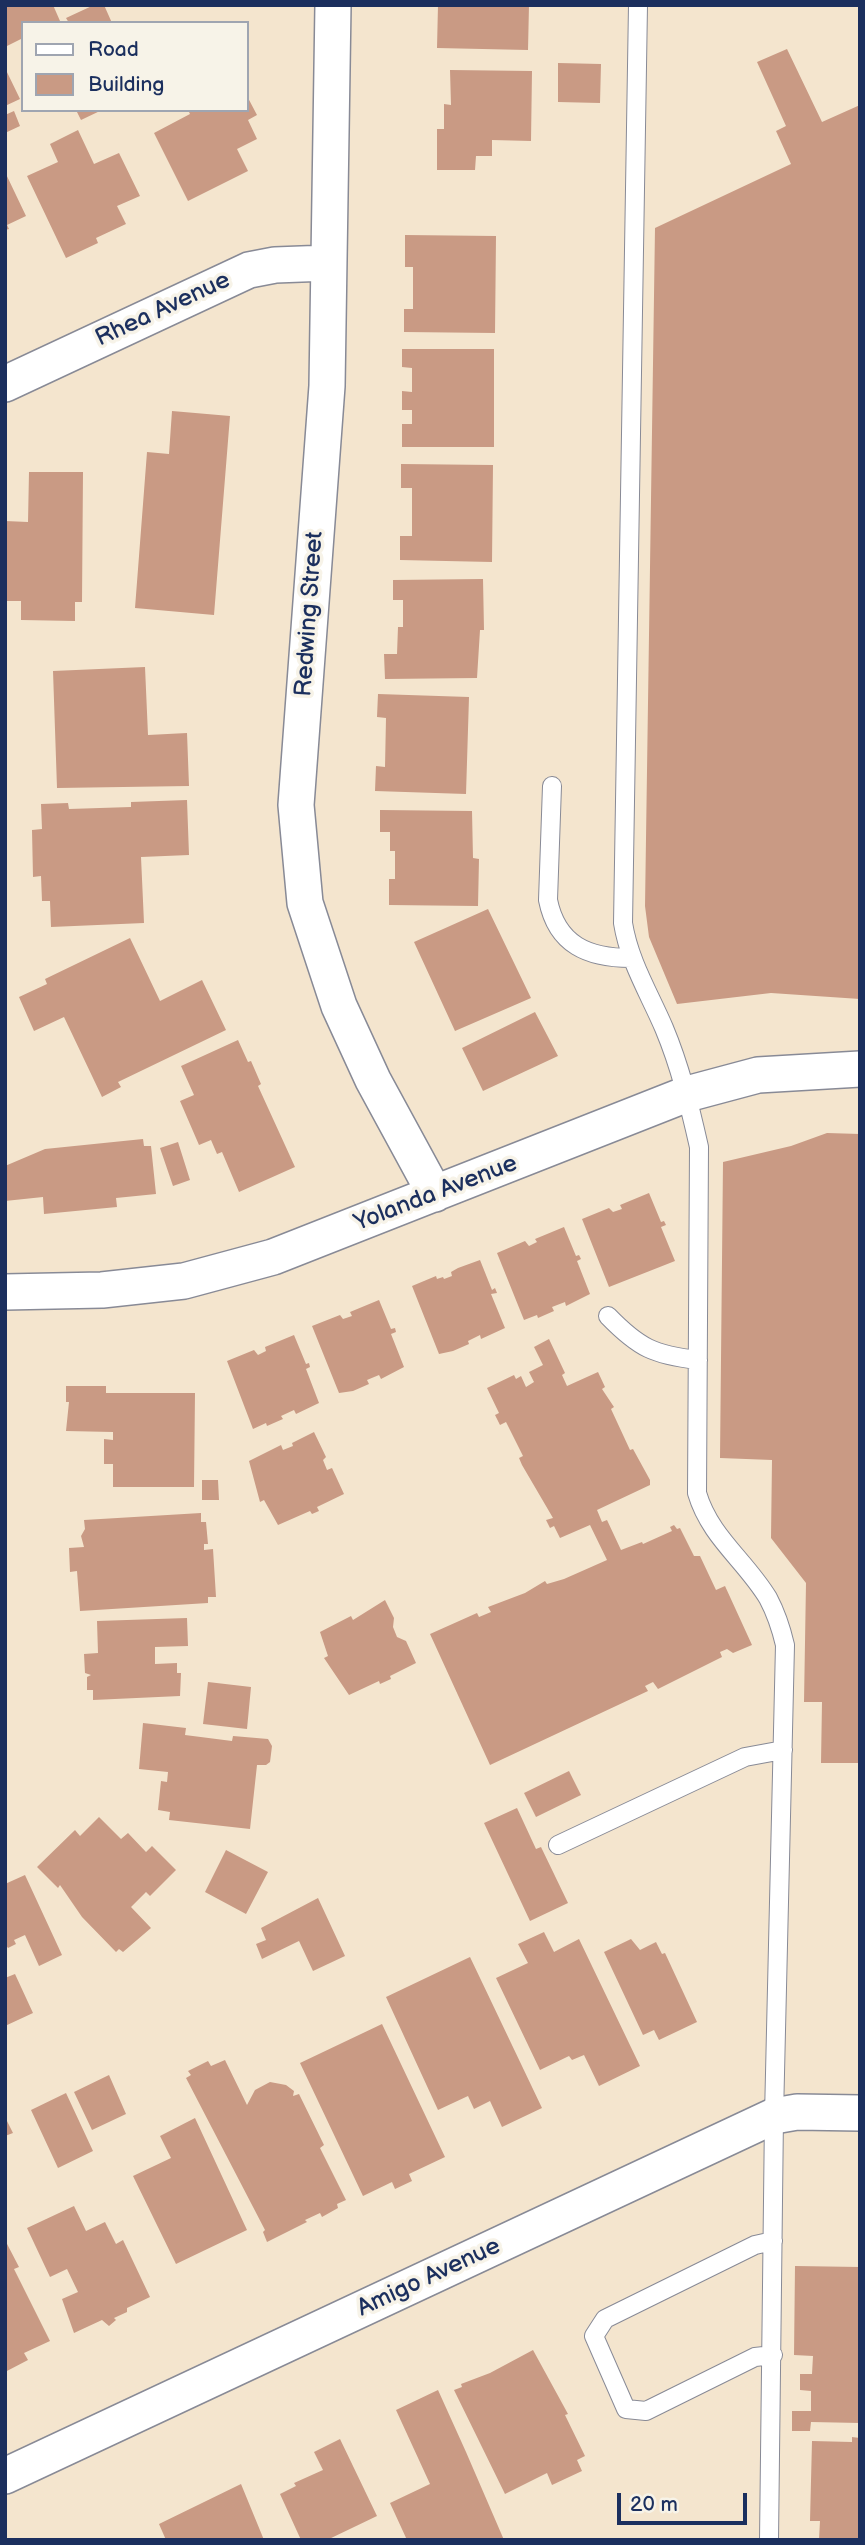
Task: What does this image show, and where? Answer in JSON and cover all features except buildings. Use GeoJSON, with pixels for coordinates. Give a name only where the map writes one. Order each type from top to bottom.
{"type":"FeatureCollection","features":[{"type":"Feature","properties":{"kind":"street","name":"Redwing Street"},"geometry":{"type":"LineString","coordinates":[[333,5],[327,386],[296,804],[305,903],[339,1006],[373,1080],[435,1194]]}},
{"type":"Feature","properties":{"kind":"street","name":"Rhea Avenue"},"geometry":{"type":"LineString","coordinates":[[5,384],[249,270],[275,265],[328,263]]}},
{"type":"Feature","properties":{"kind":"street","name":"Yolanda Avenue"},"geometry":{"type":"LineString","coordinates":[[5,1292],[102,1290],[184,1281],[273,1257],[687,1094],[758,1075],[860,1069]]}},
{"type":"Feature","properties":{"kind":"street","name":"Amigo Avenue"},"geometry":{"type":"LineString","coordinates":[[5,2476],[774,2116],[797,2112],[860,2113]]}},
{"type":"Feature","properties":{"kind":"lane"},"geometry":{"type":"LineString","coordinates":[[638,5],[623,923],[631,958],[665,1030],[687,1094],[699,1147],[701,1170],[697,1493],[704,1516],[714,1532],[767,1597],[779,1621],[785,1645],[774,2116],[769,2540]]}},
{"type":"Feature","properties":{"kind":"lane"},"geometry":{"type":"LineString","coordinates":[[552,786],[548,900],[551,917],[559,931],[591,954],[603,958],[631,958]]}},
{"type":"Feature","properties":{"kind":"lane"},"geometry":{"type":"LineString","coordinates":[[608,1315],[628,1336],[661,1356],[698,1360]]}},
{"type":"Feature","properties":{"kind":"lane"},"geometry":{"type":"LineString","coordinates":[[558,1845],[745,1757],[783,1750]]}},
{"type":"Feature","properties":{"kind":"lane"},"geometry":{"type":"LineString","coordinates":[[773,2241],[755,2245],[605,2319],[594,2336],[626,2409],[646,2411],[755,2357],[773,2355]]}}]}
